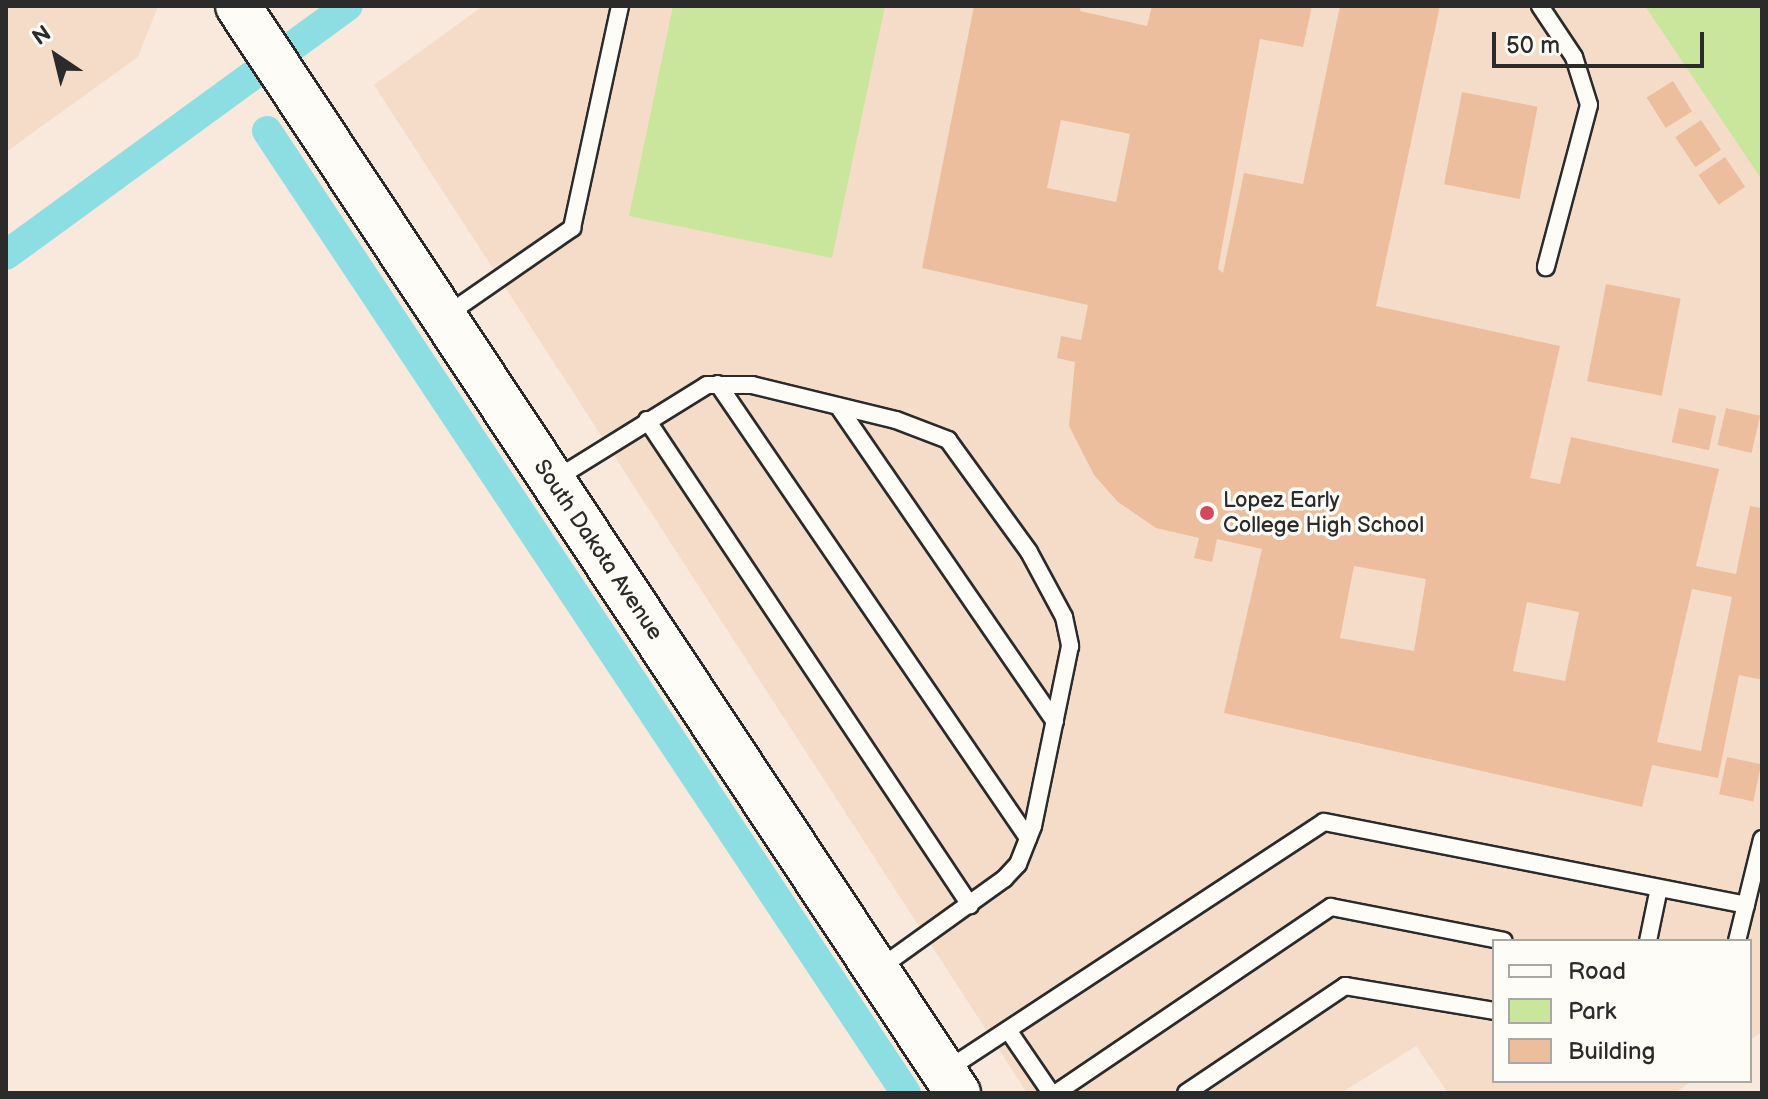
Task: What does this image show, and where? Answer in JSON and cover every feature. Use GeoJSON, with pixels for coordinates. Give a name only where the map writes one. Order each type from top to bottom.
{"type":"FeatureCollection","features":[{"type":"Feature","properties":{"kind":"street","name":"South Dakota Avenue"},"geometry":{"type":"LineString","coordinates":[[249,22],[951,1083]]}},
{"type":"Feature","properties":{"kind":"lane"},"geometry":{"type":"LineString","coordinates":[[444,317],[572,228],[620,6]]}},
{"type":"Feature","properties":{"kind":"lane"},"geometry":{"type":"LineString","coordinates":[[1540,6],[1574,57],[1589,105],[1546,267]]}},
{"type":"Feature","properties":{"kind":"lane"},"geometry":{"type":"LineString","coordinates":[[552,481],[647,420],[718,384],[752,385],[838,406],[948,440],[1029,552],[1064,617],[1070,646],[1028,838],[1018,864],[970,905],[876,970]]}},
{"type":"Feature","properties":{"kind":"lane"},"geometry":{"type":"LineString","coordinates":[[718,384],[1028,838]]}},
{"type":"Feature","properties":{"kind":"lane"},"geometry":{"type":"LineString","coordinates":[[838,406],[1055,722]]}},
{"type":"Feature","properties":{"kind":"lane"},"geometry":{"type":"LineString","coordinates":[[647,420],[970,905]]}},
{"type":"Feature","properties":{"kind":"lane"},"geometry":{"type":"LineString","coordinates":[[951,1083],[1008,1030],[1324,822],[1746,905]]}},
{"type":"Feature","properties":{"kind":"lane"},"geometry":{"type":"LineString","coordinates":[[1738,939],[1762,839]]}},
{"type":"Feature","properties":{"kind":"lane"},"geometry":{"type":"LineString","coordinates":[[1648,939],[1659,888]]}},
{"type":"Feature","properties":{"kind":"lane"},"geometry":{"type":"LineString","coordinates":[[1008,1030],[1054,1093],[1331,907],[1494,939]]}},
{"type":"Feature","properties":{"kind":"lane"},"geometry":{"type":"LineString","coordinates":[[1186,1093],[1345,986],[1492,1011]]}},
{"type":"Feature","properties":{"kind":"shaded area"},"geometry":{"type":"Polygon","coordinates":[[[6,6],[158,6],[138,57],[6,152],[6,6]]]}},
{"type":"Feature","properties":{"kind":"shaded area","name":"Lopez Early College High School"},"geometry":{"type":"Polygon","coordinates":[[[483,6],[1762,6],[1762,1032],[1752,1039],[1752,939],[1492,939],[1492,1083],[1689,1083],[1675,1093],[1448,1093],[1416,1046],[1341,1093],[1027,1093],[374,85],[483,6]]]}},
{"type":"Feature","properties":{"kind":"green space"},"geometry":{"type":"Polygon","coordinates":[[[673,6],[885,6],[832,258],[629,216],[673,6]]]}},
{"type":"Feature","properties":{"kind":"green space"},"geometry":{"type":"Polygon","coordinates":[[[1645,6],[1762,6],[1762,180],[1645,6]]]}},
{"type":"Feature","properties":{"kind":"building"},"geometry":{"type":"Polygon","coordinates":[[[974,6],[1081,6],[1080,11],[1147,26],[1152,6],[1312,6],[1303,47],[1260,39],[1218,269],[1223,273],[1244,173],[1303,184],[1340,6],[1440,6],[1376,306],[1560,346],[1530,478],[1560,484],[1571,437],[1719,469],[1696,566],[1736,574],[1750,506],[1762,508],[1762,680],[1739,675],[1718,778],[1652,765],[1642,807],[1224,713],[1262,549],[1217,539],[1212,562],[1194,558],[1199,538],[1156,528],[1118,502],[1094,475],[1069,426],[1075,362],[1057,358],[1061,336],[1081,340],[1088,305],[922,268],[974,6]],[[1061,120],[1047,188],[1116,202],[1130,134],[1061,120]],[[1354,566],[1340,638],[1414,651],[1426,579],[1354,566]],[[1692,589],[1657,742],[1701,751],[1732,597],[1692,589]],[[1527,602],[1513,671],[1565,681],[1579,612],[1527,602]]]}},
{"type":"Feature","properties":{"kind":"building"},"geometry":{"type":"Polygon","coordinates":[[[1673,81],[1692,112],[1666,128],[1647,97],[1673,81]]]}},
{"type":"Feature","properties":{"kind":"building"},"geometry":{"type":"Polygon","coordinates":[[[1462,92],[1538,107],[1520,199],[1444,184],[1462,92]]]}},
{"type":"Feature","properties":{"kind":"building"},"geometry":{"type":"Polygon","coordinates":[[[1701,120],[1721,150],[1695,167],[1675,137],[1701,120]]]}},
{"type":"Feature","properties":{"kind":"building"},"geometry":{"type":"Polygon","coordinates":[[[1725,157],[1745,187],[1719,205],[1698,175],[1725,157]]]}},
{"type":"Feature","properties":{"kind":"building"},"geometry":{"type":"Polygon","coordinates":[[[1606,284],[1681,299],[1662,396],[1587,381],[1606,284]]]}},
{"type":"Feature","properties":{"kind":"building"},"geometry":{"type":"Polygon","coordinates":[[[1679,408],[1716,416],[1709,450],[1672,442],[1679,408]]]}},
{"type":"Feature","properties":{"kind":"building"},"geometry":{"type":"Polygon","coordinates":[[[1726,408],[1760,416],[1752,453],[1717,445],[1726,408]]]}},
{"type":"Feature","properties":{"kind":"building"},"geometry":{"type":"Polygon","coordinates":[[[1727,757],[1761,764],[1753,801],[1719,794],[1727,757]]]}},
{"type":"Feature","properties":{"kind":"waterway"},"geometry":{"type":"LineString","coordinates":[[6,255],[348,6]]}},
{"type":"Feature","properties":{"kind":"waterway"},"geometry":{"type":"LineString","coordinates":[[267,131],[906,1093]]}},
{"type":"Feature","properties":{"kind":"place","name":"Lopez Early College High School"},"geometry":{"type":"Point","coordinates":[1207,513]}}]}
